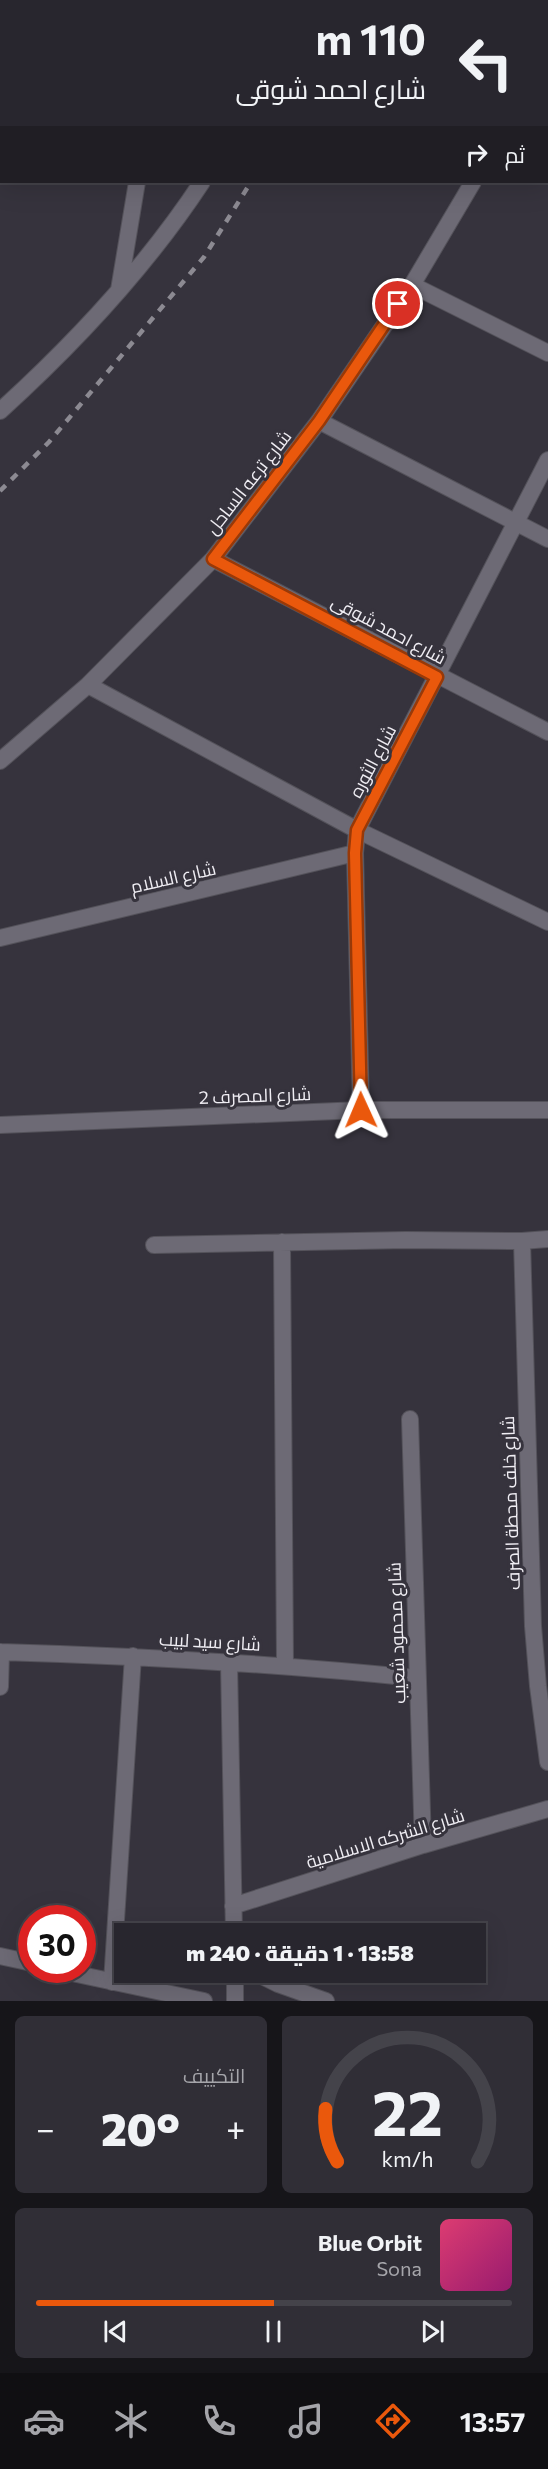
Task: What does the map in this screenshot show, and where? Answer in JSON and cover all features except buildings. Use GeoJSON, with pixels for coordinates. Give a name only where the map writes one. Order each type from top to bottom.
{"type":"FeatureCollection","features":[{"type":"Feature","properties":{"kind":"street"},"geometry":{"type":"LineString","coordinates":[[118,292],[137,183]]}},
{"type":"Feature","properties":{"kind":"street"},"geometry":{"type":"LineString","coordinates":[[0,411],[53,363],[118,292],[201,183]]}},
{"type":"Feature","properties":{"kind":"street","name":"شارع ترعه الساحل"},"geometry":{"type":"LineString","coordinates":[[0,761],[88,685],[213,559],[319,421],[412,285],[472,183]]}},
{"type":"Feature","properties":{"kind":"street"},"geometry":{"type":"LineString","coordinates":[[412,285],[548,353]]}},
{"type":"Feature","properties":{"kind":"street"},"geometry":{"type":"LineString","coordinates":[[319,421],[548,539]]}},
{"type":"Feature","properties":{"kind":"street","name":"شارع الثوره"},"geometry":{"type":"LineString","coordinates":[[361,1110],[355,853],[357,830],[548,460]]}},
{"type":"Feature","properties":{"kind":"street","name":"شارع احمد شوقى"},"geometry":{"type":"LineString","coordinates":[[213,559],[437,677],[548,732]]}},
{"type":"Feature","properties":{"kind":"street"},"geometry":{"type":"LineString","coordinates":[[88,685],[357,830],[548,922]]}},
{"type":"Feature","properties":{"kind":"street","name":"شارع السلام"},"geometry":{"type":"LineString","coordinates":[[0,938],[355,853]]}},
{"type":"Feature","properties":{"kind":"street","name":"شارع المصرف 2"},"geometry":{"type":"LineString","coordinates":[[0,1125],[361,1110],[548,1110]]}},
{"type":"Feature","properties":{"kind":"street"},"geometry":{"type":"LineString","coordinates":[[154,1245],[548,1239]]}},
{"type":"Feature","properties":{"kind":"street","name":"شارع خلف محطة الصرف"},"geometry":{"type":"LineString","coordinates":[[522,1241],[533,1626],[548,1762]]}},
{"type":"Feature","properties":{"kind":"street"},"geometry":{"type":"LineString","coordinates":[[282,1242],[285,1665]]}},
{"type":"Feature","properties":{"kind":"street","name":"شارع محمود شعيب"},"geometry":{"type":"LineString","coordinates":[[410,1419],[416,1678],[423,1845]]}},
{"type":"Feature","properties":{"kind":"street"},"geometry":{"type":"LineString","coordinates":[[0,1687],[1,1653]]}},
{"type":"Feature","properties":{"kind":"street","name":"شارع سيد لبيب"},"geometry":{"type":"LineString","coordinates":[[1,1653],[133,1656],[285,1665],[416,1678]]}},
{"type":"Feature","properties":{"kind":"street"},"geometry":{"type":"LineString","coordinates":[[112,1982],[133,1656]]}},
{"type":"Feature","properties":{"kind":"street"},"geometry":{"type":"LineString","coordinates":[[229,1662],[234,1923]]}},
{"type":"Feature","properties":{"kind":"street","name":"شارع الشركه الاسلامية"},"geometry":{"type":"LineString","coordinates":[[233,1906],[423,1845],[548,1809]]}},
{"type":"Feature","properties":{"kind":"street"},"geometry":{"type":"LineString","coordinates":[[0,1956],[18,1960]]}},
{"type":"Feature","properties":{"kind":"street"},"geometry":{"type":"LineString","coordinates":[[96,1978],[180,1999],[204,2001]]}},
{"type":"Feature","properties":{"kind":"street"},"geometry":{"type":"LineString","coordinates":[[235,1983],[236,2001]]}},
{"type":"Feature","properties":{"kind":"street"},"geometry":{"type":"LineString","coordinates":[[276,1983],[326,2001]]}},
{"type":"Feature","properties":{"kind":"railway"},"geometry":{"type":"LineString","coordinates":[[0,491],[49,442],[204,257],[250,183]]}},
{"type":"Feature","properties":{"kind":"route"},"geometry":{"type":"LineString","coordinates":[[361,1110],[355,853],[357,830],[437,677],[213,559],[319,421],[398,304]]}}]}
